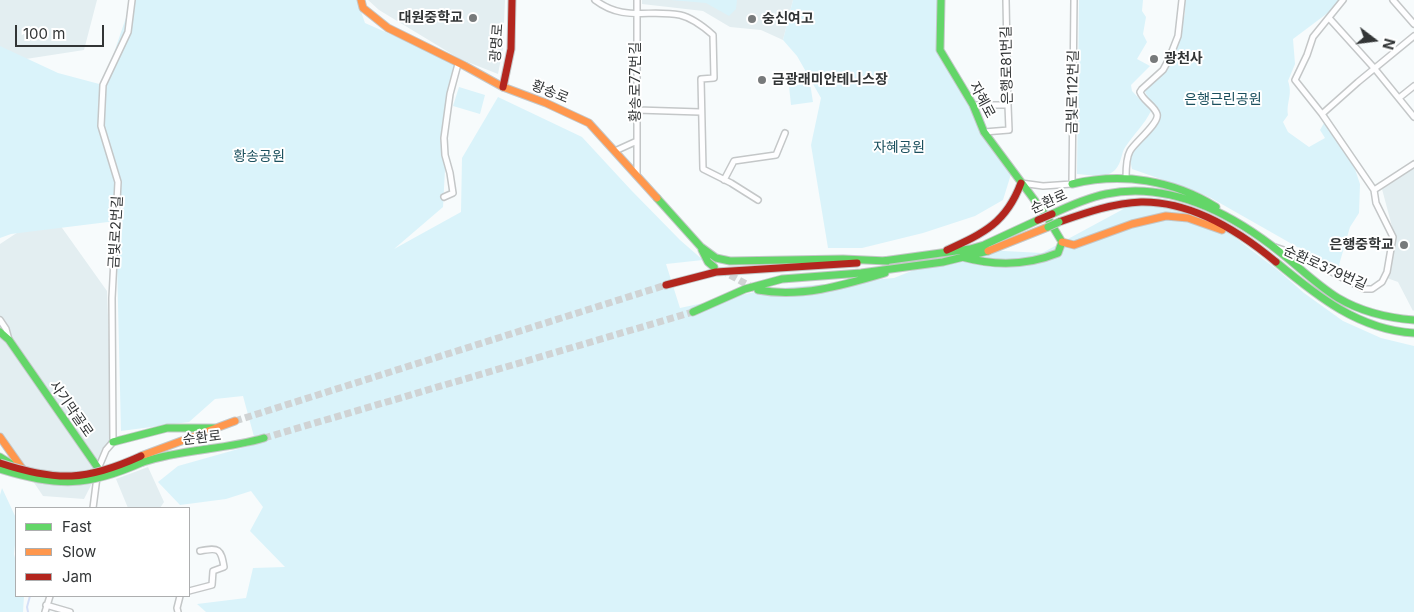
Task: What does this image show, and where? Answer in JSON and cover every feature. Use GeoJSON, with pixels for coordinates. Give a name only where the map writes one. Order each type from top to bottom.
{"type":"FeatureCollection","features":[{"type":"Feature","properties":{"kind":"main road","name":"황송로"},"geometry":{"type":"LineString","coordinates":[[361,0],[363,8],[388,28],[503,87],[546,103],[589,123],[701,247]]}},
{"type":"Feature","properties":{"kind":"main road","name":"광명로"},"geometry":{"type":"LineString","coordinates":[[503,87],[511,49],[512,0]]}},
{"type":"Feature","properties":{"kind":"main road","name":"자혜로"},"geometry":{"type":"LineString","coordinates":[[941,0],[940,50],[973,105],[984,132],[1048,217],[1062,242]]}},
{"type":"Feature","properties":{"kind":"main road"},"geometry":{"type":"LineString","coordinates":[[1072,184],[1082,180],[1126,178],[1146,180],[1186,191],[1207,200],[1231,218]]}},
{"type":"Feature","properties":{"kind":"main road"},"geometry":{"type":"LineString","coordinates":[[940,252],[971,239],[995,224],[1010,209],[1021,183]]}},
{"type":"Feature","properties":{"kind":"main road","name":"순환로"},"geometry":{"type":"LineString","coordinates":[[666,285],[716,272],[887,261],[970,249],[984,245],[1078,202],[1107,193],[1148,191],[1171,194],[1192,200],[1231,218],[1270,245],[1338,298],[1352,305],[1385,316],[1414,320]]}},
{"type":"Feature","properties":{"kind":"main road","name":"순환로"},"geometry":{"type":"LineString","coordinates":[[693,312],[745,289],[773,281],[904,268],[962,257],[1004,246],[1080,214],[1121,204],[1141,202],[1176,206],[1207,218],[1246,239],[1311,292],[1338,309],[1382,330],[1414,333]]}},
{"type":"Feature","properties":{"kind":"main road"},"geometry":{"type":"LineString","coordinates":[[962,257],[982,263],[1029,262],[1058,253],[1062,242],[1074,245],[1146,220],[1166,216],[1207,223],[1246,239]]}},
{"type":"Feature","properties":{"kind":"main road"},"geometry":{"type":"LineString","coordinates":[[701,247],[716,258],[730,261],[843,259],[887,261]]}},
{"type":"Feature","properties":{"kind":"main road"},"geometry":{"type":"LineString","coordinates":[[701,247],[708,262],[714,267]]}},
{"type":"Feature","properties":{"kind":"main road"},"geometry":{"type":"LineString","coordinates":[[758,290],[767,293],[800,292],[840,285],[904,268]]}},
{"type":"Feature","properties":{"kind":"main road","name":"사기막골로"},"geometry":{"type":"LineString","coordinates":[[0,332],[9,340],[98,468]]}},
{"type":"Feature","properties":{"kind":"main road","name":"순환로"},"geometry":{"type":"LineString","coordinates":[[142,459],[235,420]]}},
{"type":"Feature","properties":{"kind":"main road"},"geometry":{"type":"LineString","coordinates":[[113,442],[167,428],[214,428]]}},
{"type":"Feature","properties":{"kind":"main road"},"geometry":{"type":"LineString","coordinates":[[0,437],[28,477]]}},
{"type":"Feature","properties":{"kind":"main road","name":"순환로"},"geometry":{"type":"LineString","coordinates":[[142,459],[240,445],[264,438]]}},
{"type":"Feature","properties":{"kind":"main road"},"geometry":{"type":"LineString","coordinates":[[0,457],[28,477]]}},
{"type":"Feature","properties":{"kind":"main road"},"geometry":{"type":"LineString","coordinates":[[0,462],[40,475],[71,477],[98,474],[142,459]]}},
{"type":"Feature","properties":{"kind":"main road"},"geometry":{"type":"LineString","coordinates":[[0,471],[43,481],[76,483],[101,479],[142,459]]}},
{"type":"Feature","properties":{"kind":"main road"},"geometry":{"type":"LineString","coordinates":[[0,471],[58,482],[97,479]]}},
{"type":"Feature","properties":{"kind":"street","name":"금빛로2번길"},"geometry":{"type":"LineString","coordinates":[[113,442],[112,298],[118,182],[101,126],[103,85],[128,32],[132,0]]}},
{"type":"Feature","properties":{"kind":"street"},"geometry":{"type":"LineString","coordinates":[[595,0],[606,8],[623,14],[681,16],[703,26],[713,35],[714,78],[701,79],[702,169],[758,200]]}},
{"type":"Feature","properties":{"kind":"street","name":"황송로77번길"},"geometry":{"type":"LineString","coordinates":[[615,151],[637,141],[636,0]]}},
{"type":"Feature","properties":{"kind":"street","name":"은행로81번길"},"geometry":{"type":"LineString","coordinates":[[984,132],[1010,130],[1006,0]]}},
{"type":"Feature","properties":{"kind":"street","name":"금빛로112번길"},"geometry":{"type":"LineString","coordinates":[[1072,184],[1074,0]]}},
{"type":"Feature","properties":{"kind":"street"},"geometry":{"type":"LineString","coordinates":[[1126,178],[1128,153],[1137,140],[1156,122],[1157,116],[1140,92],[1142,88],[1163,70],[1169,59],[1178,36],[1182,0]]}},
{"type":"Feature","properties":{"kind":"street"},"geometry":{"type":"LineString","coordinates":[[1343,0],[1313,37],[1295,80],[1322,114],[1374,190],[1414,164]]}},
{"type":"Feature","properties":{"kind":"street"},"geometry":{"type":"LineString","coordinates":[[1393,0],[1414,24]]}},
{"type":"Feature","properties":{"kind":"street"},"geometry":{"type":"LineString","coordinates":[[1329,18],[1375,68],[1414,117]]}},
{"type":"Feature","properties":{"kind":"street"},"geometry":{"type":"LineString","coordinates":[[1322,114],[1414,36]]}},
{"type":"Feature","properties":{"kind":"street"},"geometry":{"type":"LineString","coordinates":[[444,197],[453,193],[445,156],[444,138],[450,94],[458,64]]}},
{"type":"Feature","properties":{"kind":"street"},"geometry":{"type":"LineString","coordinates":[[1399,98],[1414,86]]}},
{"type":"Feature","properties":{"kind":"street"},"geometry":{"type":"LineString","coordinates":[[973,105],[1008,105]]}},
{"type":"Feature","properties":{"kind":"street"},"geometry":{"type":"LineString","coordinates":[[637,110],[700,112]]}},
{"type":"Feature","properties":{"kind":"street"},"geometry":{"type":"LineString","coordinates":[[724,180],[734,161],[776,154],[785,133]]}},
{"type":"Feature","properties":{"kind":"street"},"geometry":{"type":"LineString","coordinates":[[637,141],[637,175]]}},
{"type":"Feature","properties":{"kind":"street"},"geometry":{"type":"LineString","coordinates":[[1021,183],[1043,186],[1072,184]]}},
{"type":"Feature","properties":{"kind":"street","name":"순환로379번길"},"geometry":{"type":"LineString","coordinates":[[1270,245],[1307,258],[1364,289],[1372,289],[1382,282],[1387,272],[1393,237],[1376,203],[1374,190]]}},
{"type":"Feature","properties":{"kind":"street"},"geometry":{"type":"LineString","coordinates":[[0,320],[6,329],[9,340]]}},
{"type":"Feature","properties":{"kind":"street"},"geometry":{"type":"LineString","coordinates":[[93,507],[98,468],[106,450],[113,442]]}},
{"type":"Feature","properties":{"kind":"street"},"geometry":{"type":"LineString","coordinates":[[190,591],[212,585],[213,571],[224,567],[222,555],[218,551],[214,549],[200,551]]}},
{"type":"Feature","properties":{"kind":"street"},"geometry":{"type":"LineString","coordinates":[[45,612],[50,597]]}},
{"type":"Feature","properties":{"kind":"street"},"geometry":{"type":"LineString","coordinates":[[178,612],[177,608],[180,597]]}},
{"type":"Feature","properties":{"kind":"street"},"geometry":{"type":"LineString","coordinates":[[46,605],[70,612]]}},
{"type":"Feature","properties":{"kind":"shaded area"},"geometry":{"type":"Polygon","coordinates":[[[0,0],[97,0],[84,50],[0,63],[0,0]]]}},
{"type":"Feature","properties":{"kind":"shaded area","name":"대원중학교"},"geometry":{"type":"Polygon","coordinates":[[[368,0],[505,0],[503,48],[498,74],[460,59],[379,10],[368,0]]]}},
{"type":"Feature","properties":{"kind":"shaded area","name":"숭신여고"},"geometry":{"type":"Polygon","coordinates":[[[642,0],[793,0],[783,40],[761,30],[730,27],[703,11],[642,4],[642,0]]]}},
{"type":"Feature","properties":{"kind":"shaded area","name":"은행중학교"},"geometry":{"type":"Polygon","coordinates":[[[1414,167],[1413,311],[1398,282],[1387,278],[1393,255],[1394,234],[1382,189],[1414,167]]]}},
{"type":"Feature","properties":{"kind":"shaded area"},"geometry":{"type":"Polygon","coordinates":[[[50,211],[107,291],[113,442],[84,499],[43,496],[0,432],[0,244],[50,211]]]}},
{"type":"Feature","properties":{"kind":"shaded area"},"geometry":{"type":"Polygon","coordinates":[[[148,467],[164,502],[161,507],[128,507],[116,479],[148,467]]]}},
{"type":"Feature","properties":{"kind":"green space","name":"황송공원"},"geometry":{"type":"Polygon","coordinates":[[[132,0],[357,0],[365,23],[458,64],[447,132],[443,207],[394,249],[461,212],[462,158],[498,97],[582,137],[680,240],[703,260],[666,264],[680,308],[769,289],[894,278],[966,249],[1042,253],[1129,206],[1166,204],[1203,213],[1280,272],[1304,293],[1343,321],[1381,338],[1414,346],[1414,612],[206,612],[197,604],[246,598],[253,568],[285,567],[250,531],[263,507],[251,491],[226,499],[180,505],[158,482],[178,466],[256,444],[243,396],[215,399],[189,422],[121,431],[116,221],[11,234],[0,238],[0,46],[58,73],[103,85],[132,0]]]}},
{"type":"Feature","properties":{"kind":"green space"},"geometry":{"type":"Polygon","coordinates":[[[671,0],[737,0],[736,9],[729,16],[706,3],[671,0]]]}},
{"type":"Feature","properties":{"kind":"green space","name":"자혜공원"},"geometry":{"type":"Polygon","coordinates":[[[793,0],[941,0],[940,50],[984,132],[1012,171],[1003,200],[975,216],[923,233],[862,248],[828,248],[811,145],[821,98],[797,56],[783,40],[793,0]]]}},
{"type":"Feature","properties":{"kind":"green space","name":"은행근린공원"},"geometry":{"type":"Polygon","coordinates":[[[1079,0],[1143,0],[1142,11],[1146,17],[1143,34],[1147,42],[1137,59],[1150,66],[1131,85],[1132,91],[1151,111],[1125,148],[1116,169],[1111,173],[1101,176],[1077,174],[1079,0]]]}},
{"type":"Feature","properties":{"kind":"green space","name":"은행근린공원"},"geometry":{"type":"Polygon","coordinates":[[[1185,0],[1338,0],[1337,6],[1293,39],[1295,64],[1288,81],[1290,90],[1288,115],[1283,122],[1288,132],[1309,147],[1325,138],[1320,130],[1324,123],[1352,160],[1360,184],[1359,213],[1350,227],[1339,265],[1345,271],[1359,276],[1350,277],[1211,198],[1132,169],[1129,155],[1158,118],[1159,109],[1152,105],[1143,88],[1174,56],[1178,43],[1177,36],[1185,14],[1185,0]]]}},
{"type":"Feature","properties":{"kind":"green space"},"geometry":{"type":"Polygon","coordinates":[[[810,83],[813,102],[791,105],[789,86],[810,83]]]}},
{"type":"Feature","properties":{"kind":"green space"},"geometry":{"type":"Polygon","coordinates":[[[459,87],[485,95],[480,114],[453,106],[459,87]]]}},
{"type":"Feature","properties":{"kind":"green space"},"geometry":{"type":"Polygon","coordinates":[[[2,488],[15,516],[15,597],[24,597],[23,612],[0,612],[0,495],[2,488]]]}},
{"type":"Feature","properties":{"kind":"waterway"},"geometry":{"type":"LineString","coordinates":[[28,612],[27,607],[30,597]]}},
{"type":"Feature","properties":{"kind":"tunnel"},"geometry":{"type":"LineString","coordinates":[[721,270],[755,289]]}},
{"type":"Feature","properties":{"kind":"tunnel"},"geometry":{"type":"LineString","coordinates":[[235,421],[666,285]]}},
{"type":"Feature","properties":{"kind":"tunnel"},"geometry":{"type":"LineString","coordinates":[[264,438],[693,312]]}},
{"type":"Feature","properties":{"kind":"traffic: fast"},"geometry":{"type":"LineString","coordinates":[[941,0],[940,50],[973,105],[984,132],[1047,217],[1062,242],[1058,253],[1022,262],[998,263],[962,257]]}},
{"type":"Feature","properties":{"kind":"traffic: fast"},"geometry":{"type":"LineString","coordinates":[[1072,184],[1110,179],[1147,181],[1182,190],[1216,207]]}},
{"type":"Feature","properties":{"kind":"traffic: fast"},"geometry":{"type":"LineString","coordinates":[[1052,214],[1085,200],[1106,194],[1130,191],[1176,196],[1221,213],[1242,225],[1347,303],[1394,318],[1414,320]]}},
{"type":"Feature","properties":{"kind":"traffic: fast"},"geometry":{"type":"LineString","coordinates":[[657,198],[701,247],[716,258],[730,261],[843,259],[887,261]]}},
{"type":"Feature","properties":{"kind":"traffic: fast"},"geometry":{"type":"LineString","coordinates":[[883,261],[970,249],[984,245],[1038,220]]}},
{"type":"Feature","properties":{"kind":"traffic: fast"},"geometry":{"type":"LineString","coordinates":[[1048,227],[1059,222]]}},
{"type":"Feature","properties":{"kind":"traffic: fast"},"geometry":{"type":"LineString","coordinates":[[702,250],[708,262],[714,267]]}},
{"type":"Feature","properties":{"kind":"traffic: fast"},"geometry":{"type":"LineString","coordinates":[[693,312],[745,289],[782,279],[861,273],[943,262],[988,251]]}},
{"type":"Feature","properties":{"kind":"traffic: fast"},"geometry":{"type":"LineString","coordinates":[[1276,262],[1323,299],[1357,318],[1375,325],[1414,333]]}},
{"type":"Feature","properties":{"kind":"traffic: fast"},"geometry":{"type":"LineString","coordinates":[[758,290],[790,292],[822,289],[885,273]]}},
{"type":"Feature","properties":{"kind":"traffic: fast"},"geometry":{"type":"LineString","coordinates":[[0,332],[9,340],[98,468]]}},
{"type":"Feature","properties":{"kind":"traffic: fast"},"geometry":{"type":"LineString","coordinates":[[113,442],[167,428],[214,428]]}},
{"type":"Feature","properties":{"kind":"traffic: fast"},"geometry":{"type":"LineString","coordinates":[[143,462],[173,454],[234,445],[264,438]]}},
{"type":"Feature","properties":{"kind":"traffic: fast"},"geometry":{"type":"LineString","coordinates":[[0,457],[16,467]]}},
{"type":"Feature","properties":{"kind":"traffic: fast"},"geometry":{"type":"LineString","coordinates":[[0,469],[39,479],[72,482],[105,476],[143,462]]}},
{"type":"Feature","properties":{"kind":"traffic: slow"},"geometry":{"type":"LineString","coordinates":[[361,0],[363,8],[388,28],[503,87],[546,103],[589,123],[657,198]]}},
{"type":"Feature","properties":{"kind":"traffic: slow"},"geometry":{"type":"LineString","coordinates":[[1062,242],[1074,245],[1132,224],[1166,216],[1188,218],[1222,230]]}},
{"type":"Feature","properties":{"kind":"traffic: slow"},"geometry":{"type":"LineString","coordinates":[[988,251],[1048,227]]}},
{"type":"Feature","properties":{"kind":"traffic: slow"},"geometry":{"type":"LineString","coordinates":[[141,456],[235,421]]}},
{"type":"Feature","properties":{"kind":"traffic: slow"},"geometry":{"type":"LineString","coordinates":[[0,437],[26,474]]}},
{"type":"Feature","properties":{"kind":"traffic: jam"},"geometry":{"type":"LineString","coordinates":[[503,87],[511,49],[512,0]]}},
{"type":"Feature","properties":{"kind":"traffic: jam"},"geometry":{"type":"LineString","coordinates":[[947,250],[983,232],[1001,217],[1015,197],[1021,183]]}},
{"type":"Feature","properties":{"kind":"traffic: jam"},"geometry":{"type":"LineString","coordinates":[[1059,222],[1120,204],[1160,203],[1196,212],[1214,220],[1246,239],[1276,262]]}},
{"type":"Feature","properties":{"kind":"traffic: jam"},"geometry":{"type":"LineString","coordinates":[[1038,220],[1052,214]]}},
{"type":"Feature","properties":{"kind":"traffic: jam"},"geometry":{"type":"LineString","coordinates":[[666,285],[716,272],[857,263]]}},
{"type":"Feature","properties":{"kind":"traffic: jam"},"geometry":{"type":"LineString","coordinates":[[0,463],[39,473],[72,476],[104,470],[141,456]]}},
{"type":"Feature","properties":{"kind":"place","name":"대원중학교"},"geometry":{"type":"Point","coordinates":[473,18]}},
{"type":"Feature","properties":{"kind":"place","name":"숭신여고"},"geometry":{"type":"Point","coordinates":[752,19]}},
{"type":"Feature","properties":{"kind":"place","name":"광천사"},"geometry":{"type":"Point","coordinates":[1154,59]}},
{"type":"Feature","properties":{"kind":"place","name":"금광래미안테니스장"},"geometry":{"type":"Point","coordinates":[762,80]}},
{"type":"Feature","properties":{"kind":"place","name":"은행중학교"},"geometry":{"type":"Point","coordinates":[1404,245]}}]}
